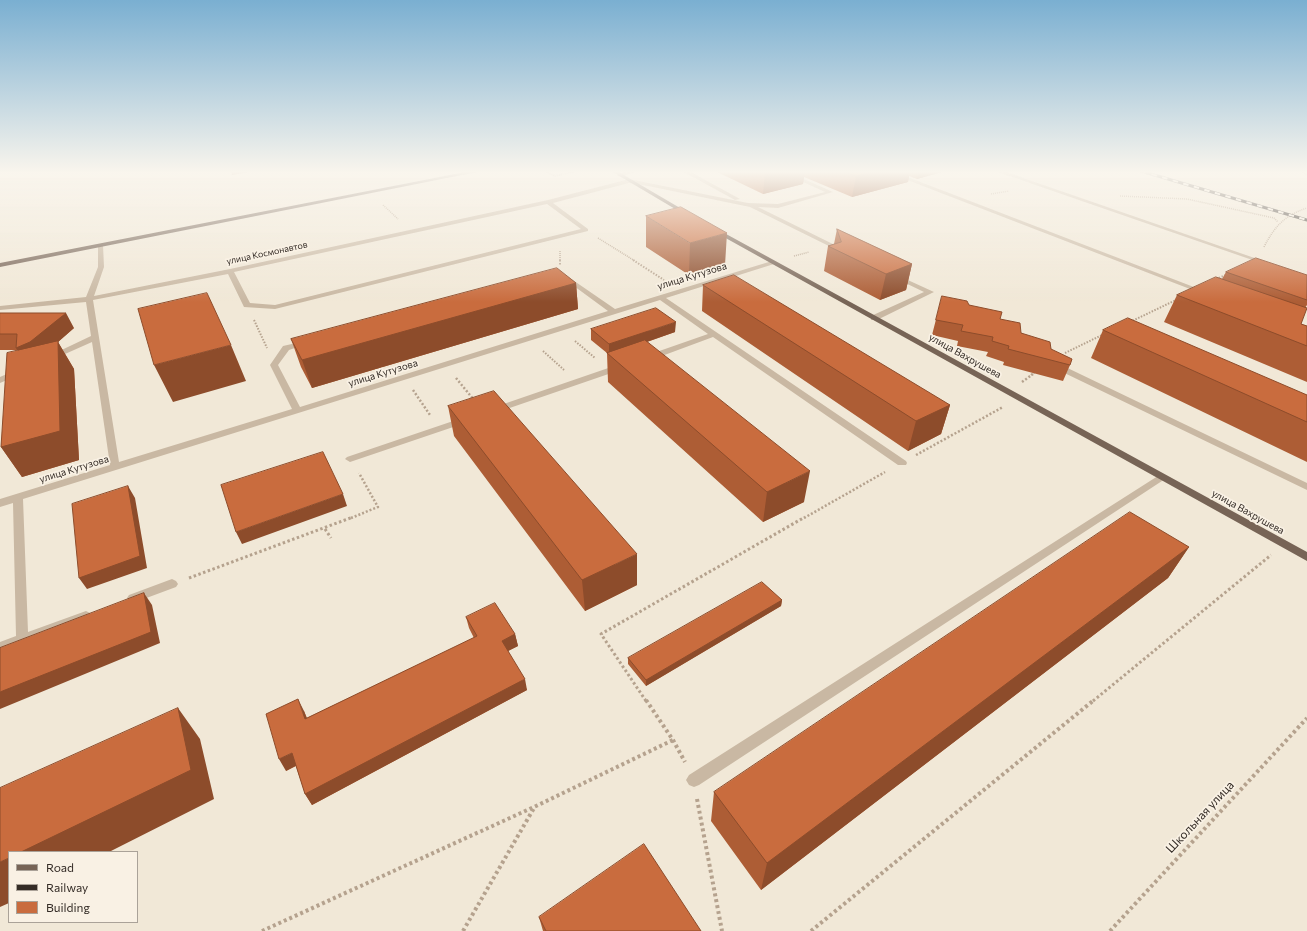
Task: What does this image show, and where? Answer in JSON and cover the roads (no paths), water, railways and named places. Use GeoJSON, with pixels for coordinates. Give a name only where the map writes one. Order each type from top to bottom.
{"type":"FeatureCollection","features":[{"type":"Feature","properties":{"kind":"main road"},"geometry":{"type":"LineString","coordinates":[[0,265],[257,214]]}},
{"type":"Feature","properties":{"kind":"main road","name":"улица Вахрушева"},"geometry":{"type":"LineString","coordinates":[[688,214],[772,263],[1307,557]]}},
{"type":"Feature","properties":{"kind":"street","name":"улица Космонавтов"},"geometry":{"type":"LineString","coordinates":[[0,308],[89,299],[492,214]]}},
{"type":"Feature","properties":{"kind":"street"},"geometry":{"type":"LineString","coordinates":[[230,270],[247,305],[275,307],[586,230],[565,214]]}},
{"type":"Feature","properties":{"kind":"street"},"geometry":{"type":"LineString","coordinates":[[768,214],[852,255]]}},
{"type":"Feature","properties":{"kind":"street"},"geometry":{"type":"LineString","coordinates":[[1000,214],[1195,289],[1189,293],[1196,296]]}},
{"type":"Feature","properties":{"kind":"street"},"geometry":{"type":"LineString","coordinates":[[1124,214],[1271,265]]}},
{"type":"Feature","properties":{"kind":"street"},"geometry":{"type":"LineString","coordinates":[[100,245],[101,267],[89,299],[114,468]]}},
{"type":"Feature","properties":{"kind":"street","name":"улица Кутузова"},"geometry":{"type":"LineString","coordinates":[[0,503],[772,263]]}},
{"type":"Feature","properties":{"kind":"street"},"geometry":{"type":"LineString","coordinates":[[874,318],[930,292],[887,272]]}},
{"type":"Feature","properties":{"kind":"street"},"geometry":{"type":"LineString","coordinates":[[554,276],[562,274],[614,312]]}},
{"type":"Feature","properties":{"kind":"street"},"geometry":{"type":"LineString","coordinates":[[661,298],[902,463]]}},
{"type":"Feature","properties":{"kind":"street"},"geometry":{"type":"LineString","coordinates":[[485,413],[714,334]]}},
{"type":"Feature","properties":{"kind":"street"},"geometry":{"type":"LineString","coordinates":[[48,359],[95,337]]}},
{"type":"Feature","properties":{"kind":"street"},"geometry":{"type":"LineString","coordinates":[[298,411],[274,365],[286,348],[317,340]]}},
{"type":"Feature","properties":{"kind":"street"},"geometry":{"type":"LineString","coordinates":[[1048,361],[1307,487]]}},
{"type":"Feature","properties":{"kind":"street"},"geometry":{"type":"LineString","coordinates":[[0,380],[27,368]]}},
{"type":"Feature","properties":{"kind":"street"},"geometry":{"type":"LineString","coordinates":[[350,459],[472,418]]}},
{"type":"Feature","properties":{"kind":"street"},"geometry":{"type":"LineString","coordinates":[[694,780],[1161,477]]}},
{"type":"Feature","properties":{"kind":"street"},"geometry":{"type":"LineString","coordinates":[[18,498],[22,639]]}},
{"type":"Feature","properties":{"kind":"street"},"geometry":{"type":"LineString","coordinates":[[122,602],[172,584]]}},
{"type":"Feature","properties":{"kind":"street"},"geometry":{"type":"LineString","coordinates":[[0,648],[100,610]]}},
{"type":"Feature","properties":{"kind":"railway"},"geometry":{"type":"LineString","coordinates":[[1288,214],[1307,220]]}}]}
